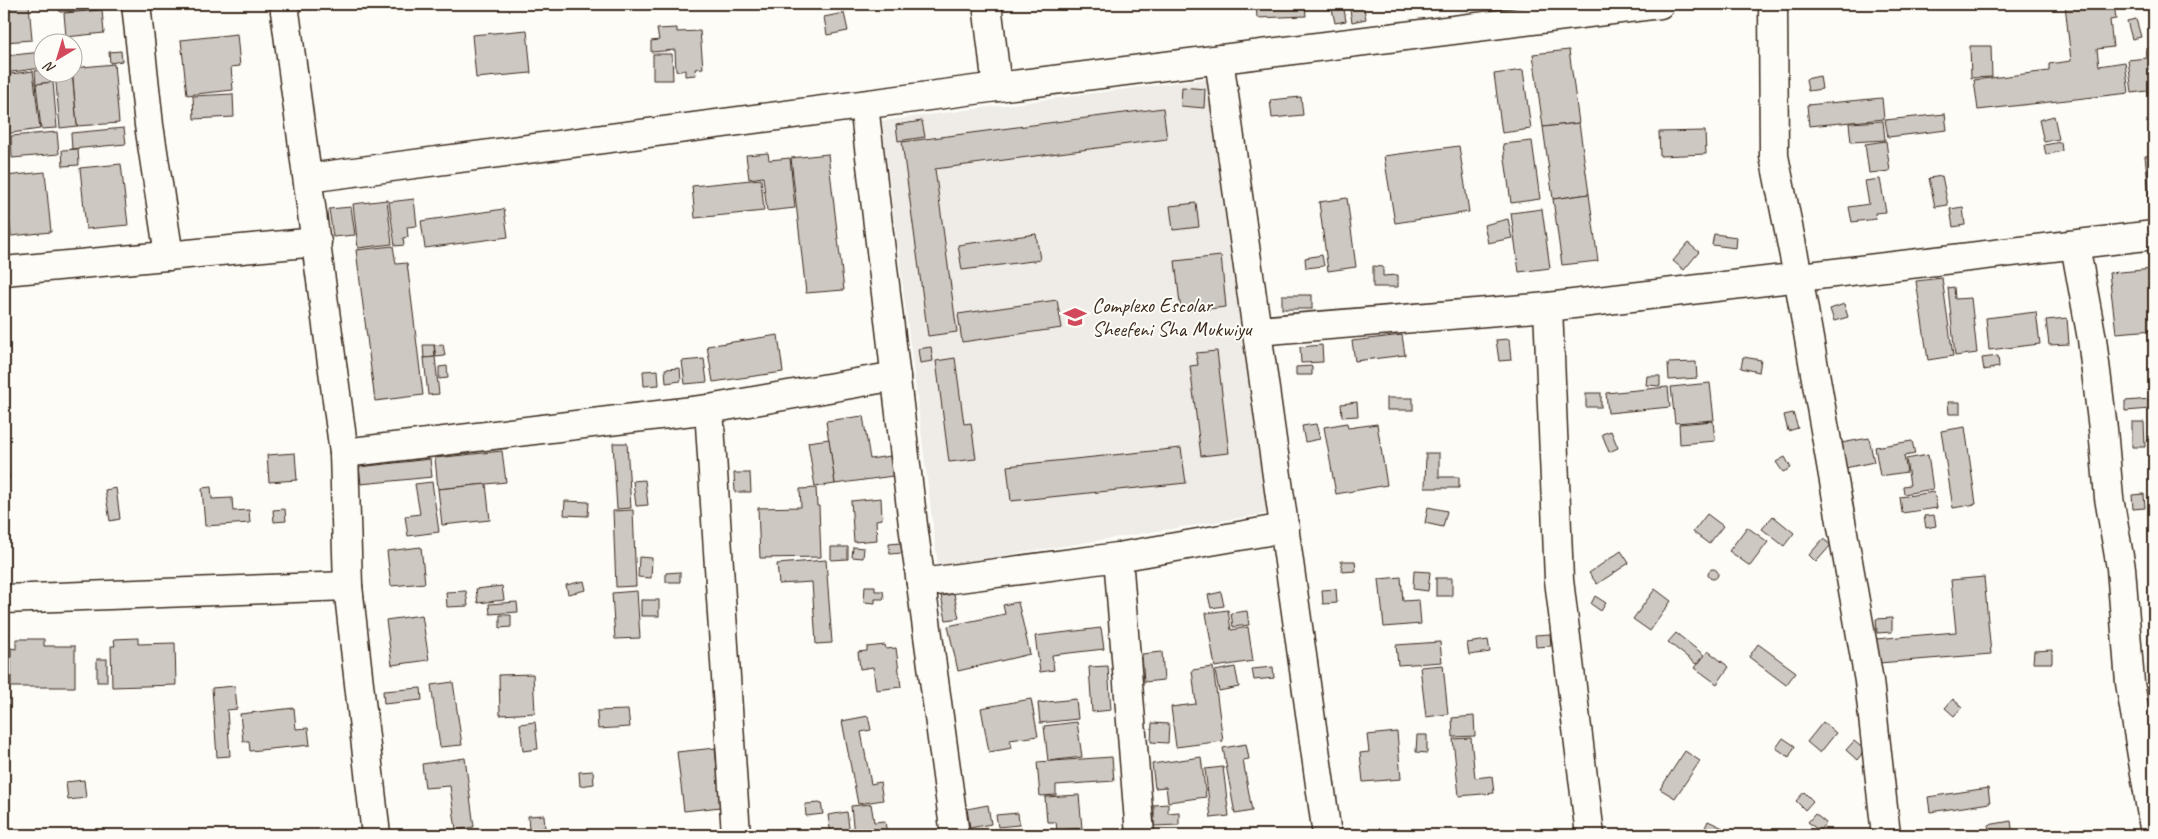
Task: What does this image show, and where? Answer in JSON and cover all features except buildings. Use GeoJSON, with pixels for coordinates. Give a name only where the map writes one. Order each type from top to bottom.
{"type":"FeatureCollection","features":[{"type":"Feature","properties":{"kind":"street"},"geometry":{"type":"LineString","coordinates":[[136,4],[149,125],[169,256]]}},
{"type":"Feature","properties":{"kind":"street"},"geometry":{"type":"LineString","coordinates":[[284,4],[344,453],[348,586],[376,835]]}},
{"type":"Feature","properties":{"kind":"street"},"geometry":{"type":"LineString","coordinates":[[987,4],[997,87]]}},
{"type":"Feature","properties":{"kind":"street"},"geometry":{"type":"LineString","coordinates":[[308,178],[997,87],[1660,4]]}},
{"type":"Feature","properties":{"kind":"street"},"geometry":{"type":"LineString","coordinates":[[1773,4],[1774,156],[1798,276],[1870,681],[1886,835]]}},
{"type":"Feature","properties":{"kind":"street"},"geometry":{"type":"LineString","coordinates":[[1219,59],[1327,835]]}},
{"type":"Feature","properties":{"kind":"street"},"geometry":{"type":"LineString","coordinates":[[864,105],[921,582],[955,835]]}},
{"type":"Feature","properties":{"kind":"street"},"geometry":{"type":"LineString","coordinates":[[1256,331],[1548,307],[2154,235]]}},
{"type":"Feature","properties":{"kind":"street"},"geometry":{"type":"LineString","coordinates":[[4,272],[316,242]]}},
{"type":"Feature","properties":{"kind":"street"},"geometry":{"type":"LineString","coordinates":[[2075,245],[2092,339],[2104,429],[2109,498],[2122,568],[2130,684],[2154,828]]}},
{"type":"Feature","properties":{"kind":"street"},"geometry":{"type":"LineString","coordinates":[[1548,307],[1559,580],[1590,835]]}},
{"type":"Feature","properties":{"kind":"street"},"geometry":{"type":"LineString","coordinates":[[344,453],[709,408],[896,376]]}},
{"type":"Feature","properties":{"kind":"street"},"geometry":{"type":"LineString","coordinates":[[709,408],[736,835]]}},
{"type":"Feature","properties":{"kind":"street"},"geometry":{"type":"LineString","coordinates":[[921,582],[1118,558],[1285,528]]}},
{"type":"Feature","properties":{"kind":"street"},"geometry":{"type":"LineString","coordinates":[[1118,558],[1140,835]]}},
{"type":"Feature","properties":{"kind":"street"},"geometry":{"type":"LineString","coordinates":[[4,599],[348,586]]}},
{"type":"Feature","properties":{"kind":"shaded area","name":"Complexo Escolar Sheefeni Sha Mukwiyu"},"geometry":{"type":"Polygon","coordinates":[[[1211,78],[1270,513],[938,566],[882,121],[1211,78]]]}},
{"type":"Feature","properties":{"kind":"place","name":"Complexo Escolar Sheefeni Sha Mukwiyu"},"geometry":{"type":"Point","coordinates":[1075,317]}}]}
